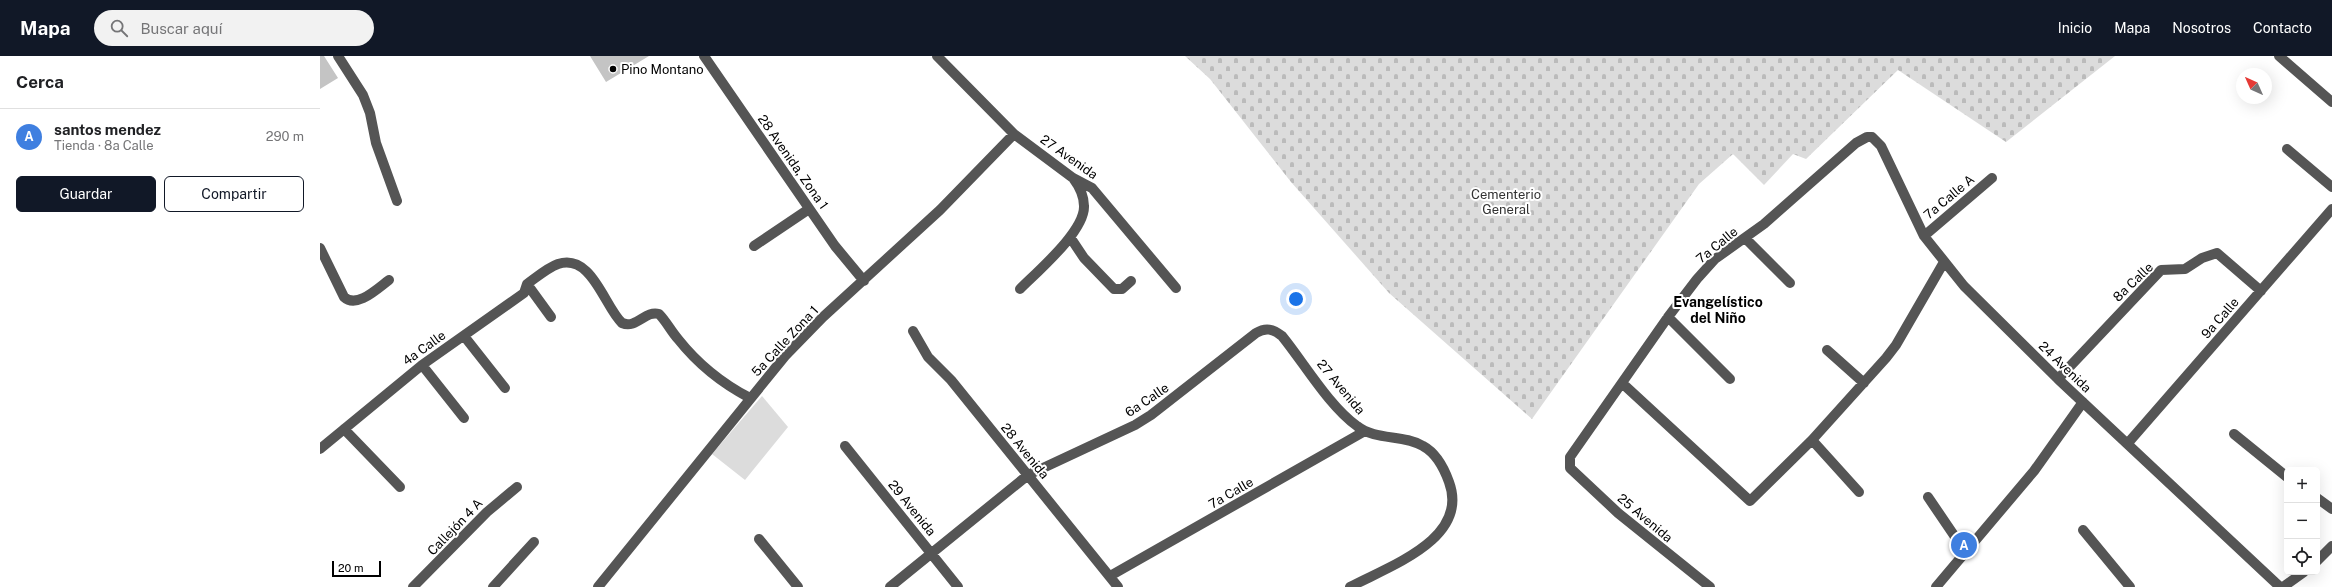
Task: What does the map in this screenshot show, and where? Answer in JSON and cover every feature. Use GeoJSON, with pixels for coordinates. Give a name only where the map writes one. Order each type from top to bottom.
{"type":"FeatureCollection","features":[{"type":"Feature","properties":{"kind":"street"},"geometry":{"type":"LineString","coordinates":[[338,56],[363,95],[370,112],[376,143],[397,201]]}},
{"type":"Feature","properties":{"kind":"street","name":"28 Avenida, Zona 1"},"geometry":{"type":"LineString","coordinates":[[704,56],[835,246],[864,281]]}},
{"type":"Feature","properties":{"kind":"street","name":"27 Avenida"},"geometry":{"type":"LineString","coordinates":[[937,56],[1014,134],[1073,178],[1092,188],[1176,288]]}},
{"type":"Feature","properties":{"kind":"street"},"geometry":{"type":"LineString","coordinates":[[2279,56],[2332,102]]}},
{"type":"Feature","properties":{"kind":"street","name":"5a Calle Zona 1"},"geometry":{"type":"LineString","coordinates":[[598,587],[750,398],[802,337],[940,210],[1014,134]]}},
{"type":"Feature","properties":{"kind":"street","name":"7a Calle"},"geometry":{"type":"LineString","coordinates":[[1568,462],[1668,317],[1697,279],[1715,259],[1745,238],[1856,143],[1867,137],[1872,137]]}},
{"type":"Feature","properties":{"kind":"street","name":"24 Avenida"},"geometry":{"type":"LineString","coordinates":[[1872,137],[1882,146],[1924,236],[1944,262],[1982,305],[2058,379],[2280,587]]}},
{"type":"Feature","properties":{"kind":"street"},"geometry":{"type":"LineString","coordinates":[[2286,149],[2332,187]]}},
{"type":"Feature","properties":{"kind":"street"},"geometry":{"type":"LineString","coordinates":[[1020,289],[1070,237],[1083,217],[1083,196],[1073,178]]}},
{"type":"Feature","properties":{"kind":"street","name":"7a Calle A"},"geometry":{"type":"LineString","coordinates":[[1924,236],[1992,178]]}},
{"type":"Feature","properties":{"kind":"street"},"geometry":{"type":"LineString","coordinates":[[754,246],[809,209]]}},
{"type":"Feature","properties":{"kind":"street","name":"9a Calle"},"geometry":{"type":"LineString","coordinates":[[2128,443],[2332,209]]}},
{"type":"Feature","properties":{"kind":"street"},"geometry":{"type":"LineString","coordinates":[[1070,237],[1084,258],[1114,289],[1122,289],[1131,281]]}},
{"type":"Feature","properties":{"kind":"street"},"geometry":{"type":"LineString","coordinates":[[1745,238],[1790,283]]}},
{"type":"Feature","properties":{"kind":"street"},"geometry":{"type":"LineString","coordinates":[[320,248],[344,297],[348,301],[354,302],[362,299],[389,280]]}},
{"type":"Feature","properties":{"kind":"street","name":"8a Calle"},"geometry":{"type":"LineString","coordinates":[[2058,379],[2161,270],[2185,269],[2202,258],[2217,254],[2261,291]]}},
{"type":"Feature","properties":{"kind":"street"},"geometry":{"type":"LineString","coordinates":[[1622,383],[1750,501],[1812,440],[1896,345],[1944,262]]}},
{"type":"Feature","properties":{"kind":"street","name":"4a Calle"},"geometry":{"type":"LineString","coordinates":[[320,449],[422,365],[524,293],[527,284],[544,272],[559,264],[566,263],[582,269],[592,278],[618,319],[626,324],[635,323],[653,313],[659,314],[678,339],[699,360],[730,386],[750,398]]}},
{"type":"Feature","properties":{"kind":"street"},"geometry":{"type":"LineString","coordinates":[[527,284],[551,317]]}},
{"type":"Feature","properties":{"kind":"street"},"geometry":{"type":"LineString","coordinates":[[1668,317],[1730,379]]}},
{"type":"Feature","properties":{"kind":"street","name":"27 Avenida"},"geometry":{"type":"LineString","coordinates":[[1268,329],[1282,336],[1338,408],[1354,424],[1365,432],[1413,441],[1428,450],[1446,473],[1451,487],[1453,501],[1451,514],[1442,530],[1427,545],[1350,587]]}},
{"type":"Feature","properties":{"kind":"street","name":"6a Calle"},"geometry":{"type":"LineString","coordinates":[[890,587],[1028,475],[1135,425],[1172,399],[1256,333],[1268,329]]}},
{"type":"Feature","properties":{"kind":"street","name":"28 Avenida"},"geometry":{"type":"LineString","coordinates":[[913,331],[928,357],[951,380],[1118,587]]}},
{"type":"Feature","properties":{"kind":"street"},"geometry":{"type":"LineString","coordinates":[[464,336],[505,388]]}},
{"type":"Feature","properties":{"kind":"street"},"geometry":{"type":"LineString","coordinates":[[1827,350],[1864,383]]}},
{"type":"Feature","properties":{"kind":"street"},"geometry":{"type":"LineString","coordinates":[[422,365],[464,418]]}},
{"type":"Feature","properties":{"kind":"street"},"geometry":{"type":"LineString","coordinates":[[1936,587],[2034,472],[2083,402]]}},
{"type":"Feature","properties":{"kind":"street"},"geometry":{"type":"LineString","coordinates":[[344,429],[400,487]]}},
{"type":"Feature","properties":{"kind":"street","name":"7a Calle"},"geometry":{"type":"LineString","coordinates":[[1110,576],[1365,432]]}},
{"type":"Feature","properties":{"kind":"street"},"geometry":{"type":"LineString","coordinates":[[2234,434],[2284,475]]}},
{"type":"Feature","properties":{"kind":"street"},"geometry":{"type":"LineString","coordinates":[[1812,440],[1858,492]]}},
{"type":"Feature","properties":{"kind":"street","name":"29 Avenida"},"geometry":{"type":"LineString","coordinates":[[845,446],[958,587]]}},
{"type":"Feature","properties":{"kind":"street","name":"25 Avenida"},"geometry":{"type":"LineString","coordinates":[[1568,462],[1570,468],[1618,514],[1710,587]]}},
{"type":"Feature","properties":{"kind":"street","name":"Callejón 4 A"},"geometry":{"type":"LineString","coordinates":[[413,587],[487,512],[517,487]]}},
{"type":"Feature","properties":{"kind":"street"},"geometry":{"type":"LineString","coordinates":[[1928,497],[1966,552]]}},
{"type":"Feature","properties":{"kind":"street"},"geometry":{"type":"LineString","coordinates":[[2320,500],[2332,509]]}},
{"type":"Feature","properties":{"kind":"street"},"geometry":{"type":"LineString","coordinates":[[2083,530],[2130,587]]}},
{"type":"Feature","properties":{"kind":"street"},"geometry":{"type":"LineString","coordinates":[[759,539],[798,587]]}},
{"type":"Feature","properties":{"kind":"street"},"geometry":{"type":"LineString","coordinates":[[493,587],[534,542]]}},
{"type":"Feature","properties":{"kind":"street"},"geometry":{"type":"LineString","coordinates":[[2320,558],[2332,546]]}},
{"type":"Feature","properties":{"kind":"street"},"geometry":{"type":"LineString","coordinates":[[2283,587],[2300,575]]}},
{"type":"Feature","properties":{"kind":"green space","name":"Cementerio General"},"geometry":{"type":"Polygon","coordinates":[[[1185,56],[2115,56],[2006,142],[1898,70],[1806,159],[1793,154],[1764,185],[1733,154],[1699,184],[1532,419],[1389,293],[1291,182],[1210,79],[1185,56]]]}},
{"type":"Feature","properties":{"kind":"green space"},"geometry":{"type":"Polygon","coordinates":[[[762,396],[788,427],[745,480],[712,454],[762,396]]]}},
{"type":"Feature","properties":{"kind":"building"},"geometry":{"type":"Polygon","coordinates":[[[320,56],[324,56],[338,78],[320,89],[320,56]]]}},
{"type":"Feature","properties":{"kind":"building","name":"Pino Montano"},"geometry":{"type":"Polygon","coordinates":[[[590,56],[649,56],[606,82],[590,56]]]}},
{"type":"Feature","properties":{"kind":"place","name":"Pino Montano"},"geometry":{"type":"Point","coordinates":[613,69]}},
{"type":"Feature","properties":{"kind":"place","name":"santos mendez"},"geometry":{"type":"Point","coordinates":[1964,545]}},
{"type":"Feature","properties":{"kind":"district","name":"Evangelístico del Niño"},"geometry":{"type":"Point","coordinates":[1718,310]}}]}
